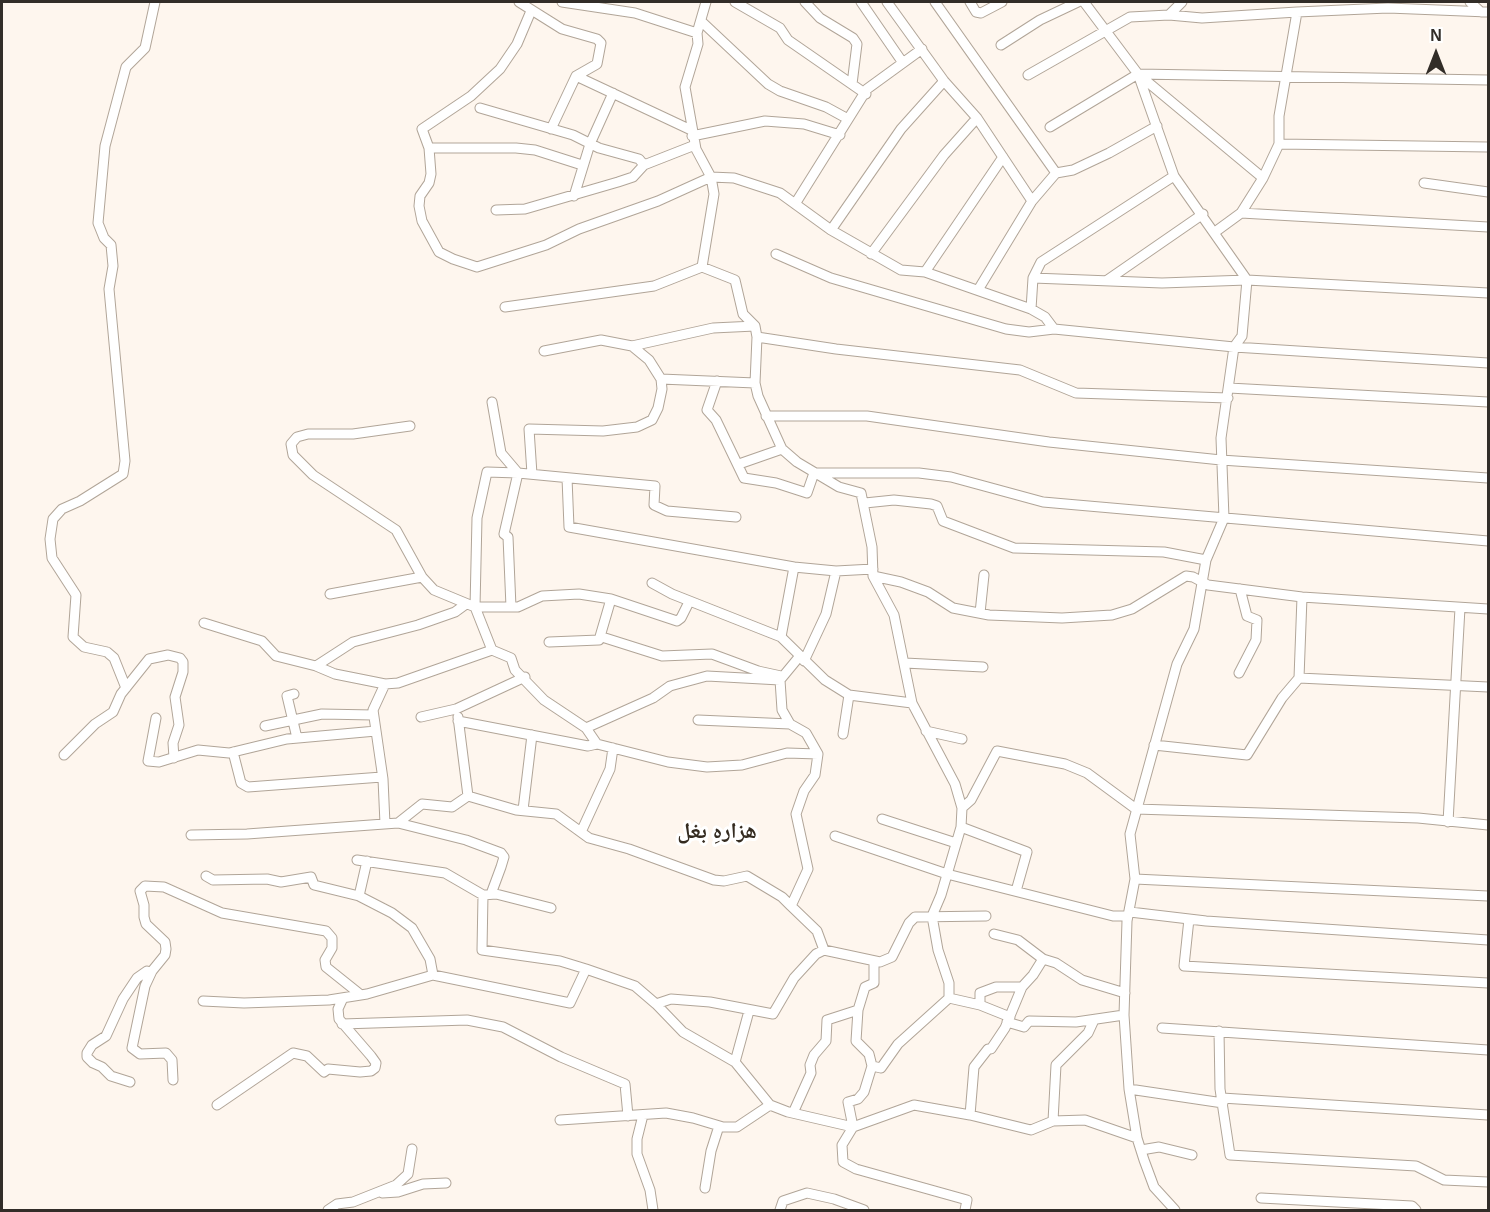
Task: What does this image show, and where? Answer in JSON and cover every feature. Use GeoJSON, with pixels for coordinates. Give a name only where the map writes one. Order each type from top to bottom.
{"type":"FeatureCollection","features":[{"type":"Feature","properties":{"kind":"street"},"geometry":{"type":"LineString","coordinates":[[126,688],[114,658],[107,652],[84,647],[73,637],[76,595],[52,558],[50,539],[53,519],[62,509],[80,501],[123,474],[125,461],[110,289],[113,266],[111,245],[104,238],[98,223],[105,146],[126,67],[146,48],[155,2]]}},
{"type":"Feature","properties":{"kind":"street"},"geometry":{"type":"LineString","coordinates":[[519,2],[562,29],[597,39],[600,43],[597,64],[576,76],[551,129]]}},
{"type":"Feature","properties":{"kind":"street"},"geometry":{"type":"LineString","coordinates":[[562,2],[635,13],[697,33]]}},
{"type":"Feature","properties":{"kind":"street"},"geometry":{"type":"LineString","coordinates":[[702,267],[707,225],[714,204],[711,177],[693,137],[685,87],[698,44],[697,33],[706,2]]}},
{"type":"Feature","properties":{"kind":"street"},"geometry":{"type":"LineString","coordinates":[[735,2],[780,28],[789,40],[866,94]]}},
{"type":"Feature","properties":{"kind":"street"},"geometry":{"type":"LineString","coordinates":[[805,2],[820,18],[853,38],[857,44],[852,84]]}},
{"type":"Feature","properties":{"kind":"street"},"geometry":{"type":"LineString","coordinates":[[861,2],[903,63]]}},
{"type":"Feature","properties":{"kind":"street"},"geometry":{"type":"LineString","coordinates":[[887,2],[944,81],[977,118],[1032,201]]}},
{"type":"Feature","properties":{"kind":"street"},"geometry":{"type":"LineString","coordinates":[[935,2],[1056,173]]}},
{"type":"Feature","properties":{"kind":"street"},"geometry":{"type":"LineString","coordinates":[[970,2],[976,12],[1002,2]]}},
{"type":"Feature","properties":{"kind":"street"},"geometry":{"type":"LineString","coordinates":[[1001,45],[1040,20],[1078,2]]}},
{"type":"Feature","properties":{"kind":"street"},"geometry":{"type":"LineString","coordinates":[[1084,2],[1138,74],[1263,178]]}},
{"type":"Feature","properties":{"kind":"street"},"geometry":{"type":"LineString","coordinates":[[1169,15],[1182,2]]}},
{"type":"Feature","properties":{"kind":"street"},"geometry":{"type":"LineString","coordinates":[[1215,232],[1241,213],[1263,178],[1279,144],[1279,116],[1286,76],[1304,2]]}},
{"type":"Feature","properties":{"kind":"street"},"geometry":{"type":"LineString","coordinates":[[1470,2],[1485,12]]}},
{"type":"Feature","properties":{"kind":"street"},"geometry":{"type":"LineString","coordinates":[[1028,75],[1130,17],[1169,15],[1202,18],[1388,8],[1485,12]]}},
{"type":"Feature","properties":{"kind":"street"},"geometry":{"type":"LineString","coordinates":[[531,11],[517,44],[500,69],[471,96],[424,126],[422,133],[429,148],[429,183],[419,200],[422,221],[439,252],[477,267],[546,245],[579,229],[658,201],[711,177],[734,178],[780,192],[831,230],[901,270],[925,272],[1031,309],[1045,317],[1054,329]]}},
{"type":"Feature","properties":{"kind":"street"},"geometry":{"type":"LineString","coordinates":[[702,22],[768,84],[780,92],[826,107],[848,119]]}},
{"type":"Feature","properties":{"kind":"street"},"geometry":{"type":"LineString","coordinates":[[795,204],[867,90],[922,49]]}},
{"type":"Feature","properties":{"kind":"street"},"geometry":{"type":"LineString","coordinates":[[1138,74],[1142,91],[1174,176],[1203,214],[1247,280],[1242,336],[1234,347],[1221,460],[1224,518],[1206,560],[1194,629],[1177,664],[1130,834],[1135,879],[1129,914],[1124,1015],[1129,1089],[1137,1138],[1154,1187],[1175,1210]]}},
{"type":"Feature","properties":{"kind":"street"},"geometry":{"type":"LineString","coordinates":[[1050,127],[1138,74],[1488,80]]}},
{"type":"Feature","properties":{"kind":"street"},"geometry":{"type":"LineString","coordinates":[[576,76],[613,93],[693,137]]}},
{"type":"Feature","properties":{"kind":"street"},"geometry":{"type":"LineString","coordinates":[[831,230],[901,129],[944,81]]}},
{"type":"Feature","properties":{"kind":"street"},"geometry":{"type":"LineString","coordinates":[[574,196],[582,165],[613,93]]}},
{"type":"Feature","properties":{"kind":"street"},"geometry":{"type":"LineString","coordinates":[[480,108],[573,135],[590,144],[639,159],[644,165]]}},
{"type":"Feature","properties":{"kind":"street"},"geometry":{"type":"LineString","coordinates":[[871,254],[944,155],[977,118]]}},
{"type":"Feature","properties":{"kind":"street"},"geometry":{"type":"LineString","coordinates":[[496,210],[525,209],[633,177],[644,165],[693,137],[765,120],[804,124],[840,135]]}},
{"type":"Feature","properties":{"kind":"street"},"geometry":{"type":"LineString","coordinates":[[978,290],[1032,201],[1056,173],[1073,170],[1157,126]]}},
{"type":"Feature","properties":{"kind":"street"},"geometry":{"type":"LineString","coordinates":[[1279,144],[1488,147]]}},
{"type":"Feature","properties":{"kind":"street"},"geometry":{"type":"LineString","coordinates":[[429,148],[535,150],[582,165]]}},
{"type":"Feature","properties":{"kind":"street"},"geometry":{"type":"LineString","coordinates":[[925,272],[1003,156]]}},
{"type":"Feature","properties":{"kind":"street"},"geometry":{"type":"LineString","coordinates":[[1031,309],[1034,278],[1041,262],[1174,176]]}},
{"type":"Feature","properties":{"kind":"street"},"geometry":{"type":"LineString","coordinates":[[1424,183],[1488,192]]}},
{"type":"Feature","properties":{"kind":"street"},"geometry":{"type":"LineString","coordinates":[[1241,213],[1488,227]]}},
{"type":"Feature","properties":{"kind":"street"},"geometry":{"type":"LineString","coordinates":[[1105,282],[1203,214]]}},
{"type":"Feature","properties":{"kind":"street"},"geometry":{"type":"LineString","coordinates":[[776,254],[831,278],[1006,328],[1029,332],[1054,329],[1234,347],[1488,363]]}},
{"type":"Feature","properties":{"kind":"street"},"geometry":{"type":"LineString","coordinates":[[505,307],[654,286],[702,267],[735,280],[743,314],[754,326],[757,337],[755,383],[766,416],[782,449],[814,473],[839,487],[861,493],[873,547],[873,573],[894,615],[912,703],[955,784],[962,808],[961,827],[932,916],[938,950],[950,983],[949,998],[898,1044],[881,1068],[872,1066]]}},
{"type":"Feature","properties":{"kind":"street"},"geometry":{"type":"LineString","coordinates":[[1034,278],[1105,282],[1247,280],[1488,293]]}},
{"type":"Feature","properties":{"kind":"street"},"geometry":{"type":"LineString","coordinates":[[544,351],[601,340],[633,346],[713,328],[754,326]]}},
{"type":"Feature","properties":{"kind":"street"},"geometry":{"type":"LineString","coordinates":[[757,337],[836,349],[1020,370],[1076,393],[1228,393],[1488,402]]}},
{"type":"Feature","properties":{"kind":"street"},"geometry":{"type":"LineString","coordinates":[[532,474],[529,429],[603,431],[637,427],[652,420],[658,408],[661,379],[650,360],[633,346]]}},
{"type":"Feature","properties":{"kind":"street"},"geometry":{"type":"LineString","coordinates":[[661,379],[755,383]]}},
{"type":"Feature","properties":{"kind":"street"},"geometry":{"type":"LineString","coordinates":[[717,381],[707,410],[716,420],[744,478],[776,483],[807,493],[814,473]]}},
{"type":"Feature","properties":{"kind":"street"},"geometry":{"type":"LineString","coordinates":[[492,402],[501,453],[518,473]]}},
{"type":"Feature","properties":{"kind":"street"},"geometry":{"type":"LineString","coordinates":[[766,416],[867,416],[1049,442],[1221,460],[1488,478]]}},
{"type":"Feature","properties":{"kind":"street"},"geometry":{"type":"LineString","coordinates":[[410,426],[353,434],[308,434],[297,437],[291,444],[293,455],[313,475],[396,530],[422,577],[434,590],[470,606],[512,608],[518,608],[542,596],[579,594],[611,599],[677,621],[689,602]]}},
{"type":"Feature","properties":{"kind":"street"},"geometry":{"type":"LineString","coordinates":[[739,464],[782,449]]}},
{"type":"Feature","properties":{"kind":"street"},"geometry":{"type":"LineString","coordinates":[[597,744],[586,728],[544,699],[525,677],[515,670],[511,658],[492,650],[470,606],[477,518],[487,472],[655,486],[654,505],[667,511],[736,517]]}},
{"type":"Feature","properties":{"kind":"street"},"geometry":{"type":"LineString","coordinates":[[512,608],[508,537],[504,534],[518,473]]}},
{"type":"Feature","properties":{"kind":"street"},"geometry":{"type":"LineString","coordinates":[[814,473],[919,473],[951,477],[1043,502],[1488,541]]}},
{"type":"Feature","properties":{"kind":"street"},"geometry":{"type":"LineString","coordinates":[[567,478],[569,527],[794,567],[873,573],[928,592],[953,608],[980,613],[1062,618],[1112,615],[1132,609],[1186,576],[1208,585],[1302,597],[1488,609]]}},
{"type":"Feature","properties":{"kind":"street"},"geometry":{"type":"LineString","coordinates":[[865,503],[894,500],[931,504],[937,506],[943,521],[1014,548],[1164,552],[1206,560]]}},
{"type":"Feature","properties":{"kind":"street"},"geometry":{"type":"LineString","coordinates":[[780,637],[794,567]]}},
{"type":"Feature","properties":{"kind":"street"},"geometry":{"type":"LineString","coordinates":[[586,728],[653,698],[670,686],[707,676],[782,678],[802,659],[826,614],[836,571]]}},
{"type":"Feature","properties":{"kind":"street"},"geometry":{"type":"LineString","coordinates":[[980,613],[984,574]]}},
{"type":"Feature","properties":{"kind":"street"},"geometry":{"type":"LineString","coordinates":[[330,594],[422,577]]}},
{"type":"Feature","properties":{"kind":"street"},"geometry":{"type":"LineString","coordinates":[[652,583],[689,602],[780,637],[802,659],[849,695],[912,703]]}},
{"type":"Feature","properties":{"kind":"street"},"geometry":{"type":"LineString","coordinates":[[1239,674],[1256,640],[1257,620],[1247,616],[1240,589]]}},
{"type":"Feature","properties":{"kind":"street"},"geometry":{"type":"LineString","coordinates":[[1154,745],[1247,755],[1282,698],[1299,678],[1302,597]]}},
{"type":"Feature","properties":{"kind":"street"},"geometry":{"type":"LineString","coordinates":[[602,637],[611,599]]}},
{"type":"Feature","properties":{"kind":"street"},"geometry":{"type":"LineString","coordinates":[[316,666],[353,642],[418,625],[470,606]]}},
{"type":"Feature","properties":{"kind":"street"},"geometry":{"type":"LineString","coordinates":[[1448,822],[1461,608]]}},
{"type":"Feature","properties":{"kind":"street"},"geometry":{"type":"LineString","coordinates":[[204,623],[262,641],[276,656],[316,666],[335,674],[385,684],[398,683],[492,650]]}},
{"type":"Feature","properties":{"kind":"street"},"geometry":{"type":"LineString","coordinates":[[549,642],[593,642],[602,637],[662,656],[684,657],[712,654],[782,678]]}},
{"type":"Feature","properties":{"kind":"street"},"geometry":{"type":"LineString","coordinates":[[64,755],[95,724],[113,712],[126,688],[149,658],[168,655],[180,658],[183,672],[175,697],[179,725],[173,744],[174,758]]}},
{"type":"Feature","properties":{"kind":"street"},"geometry":{"type":"LineString","coordinates":[[905,663],[983,667]]}},
{"type":"Feature","properties":{"kind":"street"},"geometry":{"type":"LineString","coordinates":[[422,717],[456,709],[525,677]]}},
{"type":"Feature","properties":{"kind":"street"},"geometry":{"type":"LineString","coordinates":[[782,678],[782,710],[790,724]]}},
{"type":"Feature","properties":{"kind":"street"},"geometry":{"type":"LineString","coordinates":[[1299,678],[1488,687]]}},
{"type":"Feature","properties":{"kind":"street"},"geometry":{"type":"LineString","coordinates":[[385,684],[373,715],[382,777],[385,824]]}},
{"type":"Feature","properties":{"kind":"street"},"geometry":{"type":"LineString","coordinates":[[294,694],[287,696],[297,738]]}},
{"type":"Feature","properties":{"kind":"street"},"geometry":{"type":"LineString","coordinates":[[843,734],[849,695]]}},
{"type":"Feature","properties":{"kind":"street"},"geometry":{"type":"LineString","coordinates":[[456,709],[468,796]]}},
{"type":"Feature","properties":{"kind":"street"},"geometry":{"type":"LineString","coordinates":[[265,726],[292,718],[322,714],[373,715]]}},
{"type":"Feature","properties":{"kind":"street"},"geometry":{"type":"LineString","coordinates":[[156,718],[148,761],[159,762],[198,750],[233,752],[297,738],[376,731]]}},
{"type":"Feature","properties":{"kind":"street"},"geometry":{"type":"LineString","coordinates":[[698,720],[790,724],[806,732],[818,754],[815,775],[804,791],[796,814],[808,869],[791,906]]}},
{"type":"Feature","properties":{"kind":"street"},"geometry":{"type":"LineString","coordinates":[[458,721],[588,746],[597,744],[668,762],[707,767],[742,765],[787,753],[818,754]]}},
{"type":"Feature","properties":{"kind":"street"},"geometry":{"type":"LineString","coordinates":[[926,731],[962,739]]}},
{"type":"Feature","properties":{"kind":"street"},"geometry":{"type":"LineString","coordinates":[[523,810],[532,735]]}},
{"type":"Feature","properties":{"kind":"street"},"geometry":{"type":"LineString","coordinates":[[581,832],[610,769],[613,748]]}},
{"type":"Feature","properties":{"kind":"street"},"geometry":{"type":"LineString","coordinates":[[962,808],[971,800],[997,751],[1065,764],[1087,773],[1136,808],[1418,818],[1488,825]]}},
{"type":"Feature","properties":{"kind":"street"},"geometry":{"type":"LineString","coordinates":[[233,752],[242,783],[248,787],[382,777]]}},
{"type":"Feature","properties":{"kind":"street"},"geometry":{"type":"LineString","coordinates":[[398,823],[422,804],[452,807],[468,796],[523,810],[556,814],[589,838],[629,849],[714,880],[724,881],[747,876],[782,897],[817,931],[824,950]]}},
{"type":"Feature","properties":{"kind":"street"},"geometry":{"type":"LineString","coordinates":[[882,819],[956,843]]}},
{"type":"Feature","properties":{"kind":"street"},"geometry":{"type":"LineString","coordinates":[[191,835],[258,834],[398,823],[466,840],[501,854],[504,857],[501,867],[487,894],[482,950],[560,961],[635,986],[683,1032],[735,1062],[770,1105],[793,1113],[853,1127],[914,1105],[970,1115],[1031,1130],[1053,1120],[1085,1120],[1137,1138]]}},
{"type":"Feature","properties":{"kind":"street"},"geometry":{"type":"LineString","coordinates":[[961,827],[1027,852],[1016,891]]}},
{"type":"Feature","properties":{"kind":"street"},"geometry":{"type":"LineString","coordinates":[[835,836],[947,874],[1113,915],[1129,914],[1488,940]]}},
{"type":"Feature","properties":{"kind":"street"},"geometry":{"type":"LineString","coordinates":[[359,896],[362,861],[445,873],[487,894],[551,908]]}},
{"type":"Feature","properties":{"kind":"street"},"geometry":{"type":"LineString","coordinates":[[206,876],[213,880],[267,879],[281,882],[311,877],[314,885],[359,896],[393,913],[412,928],[430,959],[432,975]]}},
{"type":"Feature","properties":{"kind":"street"},"geometry":{"type":"LineString","coordinates":[[1135,879],[1488,896]]}},
{"type":"Feature","properties":{"kind":"street"},"geometry":{"type":"LineString","coordinates":[[173,1080],[172,1060],[166,1053],[140,1054],[132,1048],[145,986],[151,972],[165,955],[166,948],[165,942],[146,924],[140,891],[145,886],[154,885],[179,892],[222,913],[326,931],[333,938],[332,948],[325,960],[326,967],[361,995]]}},
{"type":"Feature","properties":{"kind":"street"},"geometry":{"type":"LineString","coordinates":[[656,1004],[671,999],[710,1002],[772,1014],[794,978],[816,954],[824,950],[874,962],[892,957],[909,923],[915,917],[986,916]]}},
{"type":"Feature","properties":{"kind":"street"},"geometry":{"type":"LineString","coordinates":[[1189,919],[1184,966],[1488,983]]}},
{"type":"Feature","properties":{"kind":"street"},"geometry":{"type":"LineString","coordinates":[[994,934],[1018,940],[1043,959],[1056,963],[1082,980],[1125,993]]}},
{"type":"Feature","properties":{"kind":"street"},"geometry":{"type":"LineString","coordinates":[[970,1115],[974,1067],[988,1049],[991,1049],[1009,1020],[1022,987],[1043,959]]}},
{"type":"Feature","properties":{"kind":"street"},"geometry":{"type":"LineString","coordinates":[[874,962],[874,983],[865,987],[858,1010],[856,1041],[869,1054],[872,1066],[864,1092],[858,1099],[848,1102],[853,1127],[842,1145],[843,1162],[856,1169],[967,1200],[964,1210]]}},
{"type":"Feature","properties":{"kind":"street"},"geometry":{"type":"LineString","coordinates":[[203,1001],[244,1003],[343,998],[432,975],[570,1003],[586,969]]}},
{"type":"Feature","properties":{"kind":"street"},"geometry":{"type":"LineString","coordinates":[[130,1082],[111,1076],[102,1067],[93,1064],[87,1057],[87,1053],[92,1045],[105,1036],[123,999],[137,978],[147,971],[151,972]]}},
{"type":"Feature","properties":{"kind":"street"},"geometry":{"type":"LineString","coordinates":[[980,1005],[980,993],[996,987],[1022,987]]}},
{"type":"Feature","properties":{"kind":"street"},"geometry":{"type":"LineString","coordinates":[[217,1105],[293,1053],[307,1056],[324,1072],[335,1068],[371,1071],[376,1063],[361,1042],[342,1023],[338,1009],[343,998]]}},
{"type":"Feature","properties":{"kind":"street"},"geometry":{"type":"LineString","coordinates":[[949,998],[980,1005],[1024,1027],[1029,1021],[1094,1020],[1124,1015]]}},
{"type":"Feature","properties":{"kind":"street"},"geometry":{"type":"LineString","coordinates":[[793,1113],[811,1073],[810,1065],[814,1055],[826,1041],[827,1020],[858,1010]]}},
{"type":"Feature","properties":{"kind":"street"},"geometry":{"type":"LineString","coordinates":[[735,1062],[742,1029],[749,1011]]}},
{"type":"Feature","properties":{"kind":"street"},"geometry":{"type":"LineString","coordinates":[[342,1023],[467,1020],[503,1028],[624,1084],[628,1116]]}},
{"type":"Feature","properties":{"kind":"street"},"geometry":{"type":"LineString","coordinates":[[1053,1120],[1056,1065],[1088,1033],[1094,1020]]}},
{"type":"Feature","properties":{"kind":"street"},"geometry":{"type":"LineString","coordinates":[[1162,1029],[1488,1050]]}},
{"type":"Feature","properties":{"kind":"street"},"geometry":{"type":"LineString","coordinates":[[1219,1031],[1219,1071],[1230,1155],[1416,1166],[1444,1180],[1488,1182]]}},
{"type":"Feature","properties":{"kind":"street"},"geometry":{"type":"LineString","coordinates":[[1129,1089],[1222,1100],[1488,1115]]}},
{"type":"Feature","properties":{"kind":"street"},"geometry":{"type":"LineString","coordinates":[[560,1120],[666,1113],[719,1126],[737,1127],[770,1105]]}},
{"type":"Feature","properties":{"kind":"street"},"geometry":{"type":"LineString","coordinates":[[643,1115],[637,1139],[637,1154],[650,1190],[653,1210]]}},
{"type":"Feature","properties":{"kind":"street"},"geometry":{"type":"LineString","coordinates":[[705,1188],[711,1151],[719,1126]]}},
{"type":"Feature","properties":{"kind":"street"},"geometry":{"type":"LineString","coordinates":[[1141,1150],[1159,1148],[1192,1155]]}},
{"type":"Feature","properties":{"kind":"street"},"geometry":{"type":"LineString","coordinates":[[328,1210],[337,1204],[353,1202],[404,1179],[408,1174],[412,1149]]}},
{"type":"Feature","properties":{"kind":"street"},"geometry":{"type":"LineString","coordinates":[[377,1192],[398,1192],[423,1184],[446,1183]]}},
{"type":"Feature","properties":{"kind":"street"},"geometry":{"type":"LineString","coordinates":[[780,1210],[783,1201],[807,1193],[834,1199],[864,1210]]}},
{"type":"Feature","properties":{"kind":"street"},"geometry":{"type":"LineString","coordinates":[[1261,1198],[1412,1206],[1416,1210]]}},
{"type":"Feature","properties":{"kind":"district","name":"هزارهِ بغل"},"geometry":{"type":"Point","coordinates":[717,832]}}]}
